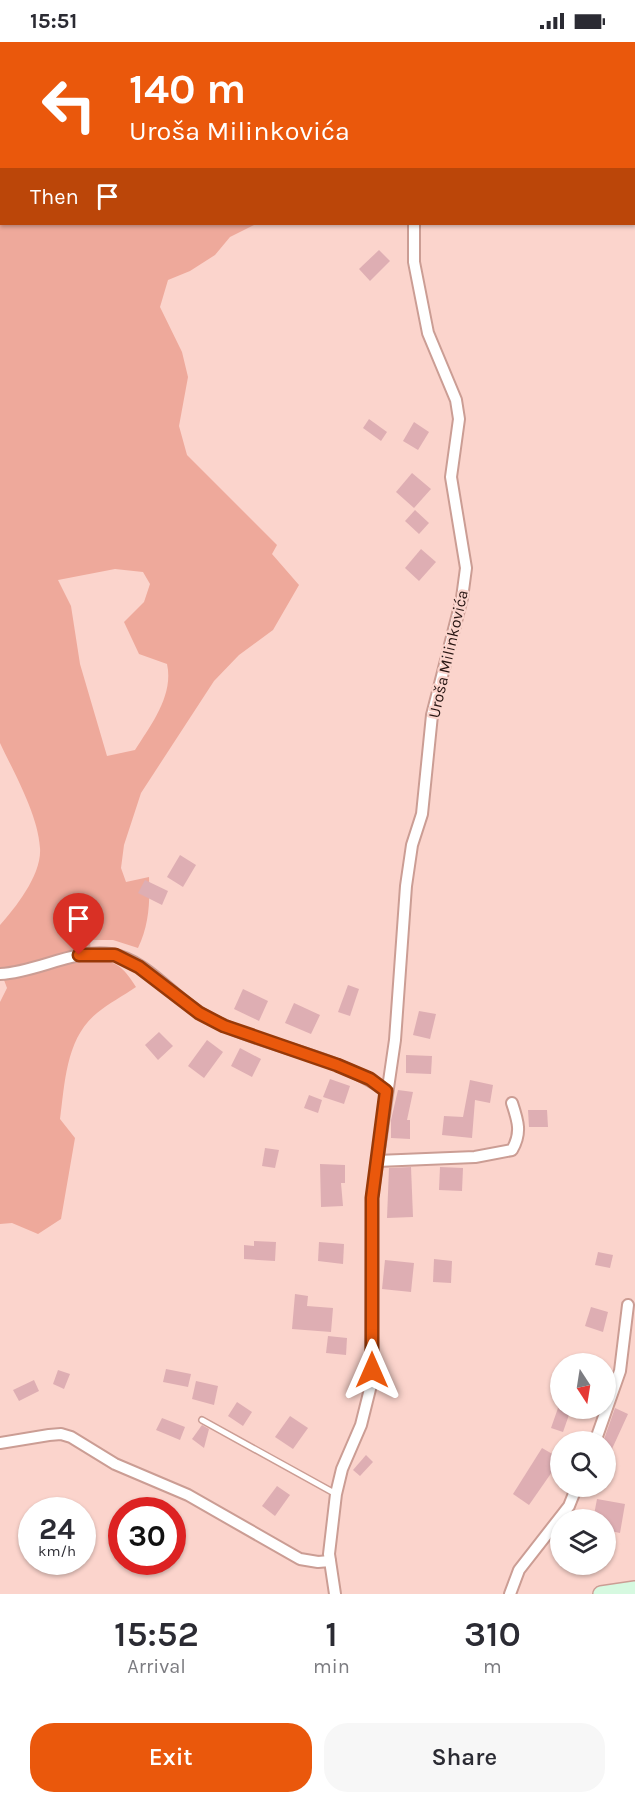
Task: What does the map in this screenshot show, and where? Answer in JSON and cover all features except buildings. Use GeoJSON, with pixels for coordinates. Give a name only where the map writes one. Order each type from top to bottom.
{"type":"FeatureCollection","features":[{"type":"Feature","properties":{"kind":"street","name":"Uroša Milinkovića"},"geometry":{"type":"LineString","coordinates":[[335,1594],[330,1561],[336,1494],[342,1469],[361,1425],[371,1385],[372,1198],[395,1040],[406,886],[412,845],[422,814],[432,716],[462,598],[466,568],[451,477],[459,419],[456,400],[437,358],[422,305],[414,262],[414,225]]}},
{"type":"Feature","properties":{"kind":"street"},"geometry":{"type":"LineString","coordinates":[[0,974],[14,973],[79,955],[115,955],[139,967],[199,1013],[224,1026],[337,1065],[370,1079],[386,1091]]}},
{"type":"Feature","properties":{"kind":"street"},"geometry":{"type":"LineString","coordinates":[[377,1161],[439,1160],[494,1155],[512,1150],[518,1140],[519,1124],[512,1103]]}},
{"type":"Feature","properties":{"kind":"street"},"geometry":{"type":"LineString","coordinates":[[599,1431],[620,1371],[628,1305]]}},
{"type":"Feature","properties":{"kind":"street"},"geometry":{"type":"LineString","coordinates":[[0,1443],[49,1435],[61,1434],[71,1437],[115,1464],[188,1495],[300,1559],[318,1563],[330,1561]]}},
{"type":"Feature","properties":{"kind":"street"},"geometry":{"type":"LineString","coordinates":[[510,1594],[519,1570],[568,1506],[572,1497]]}},
{"type":"Feature","properties":{"kind":"street"},"geometry":{"type":"LineString","coordinates":[[601,1594],[635,1589]]}},
{"type":"Feature","properties":{"kind":"lane"},"geometry":{"type":"LineString","coordinates":[[202,1420],[336,1494]]}},
{"type":"Feature","properties":{"kind":"shaded area"},"geometry":{"type":"Polygon","coordinates":[[[0,225],[254,225],[230,237],[215,255],[190,271],[168,280],[160,307],[182,352],[188,377],[179,426],[187,455],[277,545],[272,554],[299,585],[273,630],[239,655],[214,681],[141,793],[124,845],[121,868],[126,882],[149,877],[148,914],[142,939],[138,948],[113,940],[90,940],[91,957],[118,966],[136,987],[97,1013],[87,1023],[73,1048],[66,1076],[60,1119],[75,1138],[61,1219],[38,1234],[12,1223],[0,1224],[0,1002],[7,988],[4,980],[0,979],[0,925],[27,890],[40,858],[35,821],[0,743],[0,225]],[[115,569],[58,580],[71,606],[80,664],[107,756],[135,750],[160,709],[167,687],[167,664],[139,654],[124,622],[144,602],[150,584],[143,572],[115,569]]]}},
{"type":"Feature","properties":{"kind":"route"},"geometry":{"type":"LineString","coordinates":[[79,955],[102,953],[115,955],[139,967],[199,1013],[224,1026],[337,1065],[370,1079],[386,1091],[372,1198],[372,1370]]}}]}
